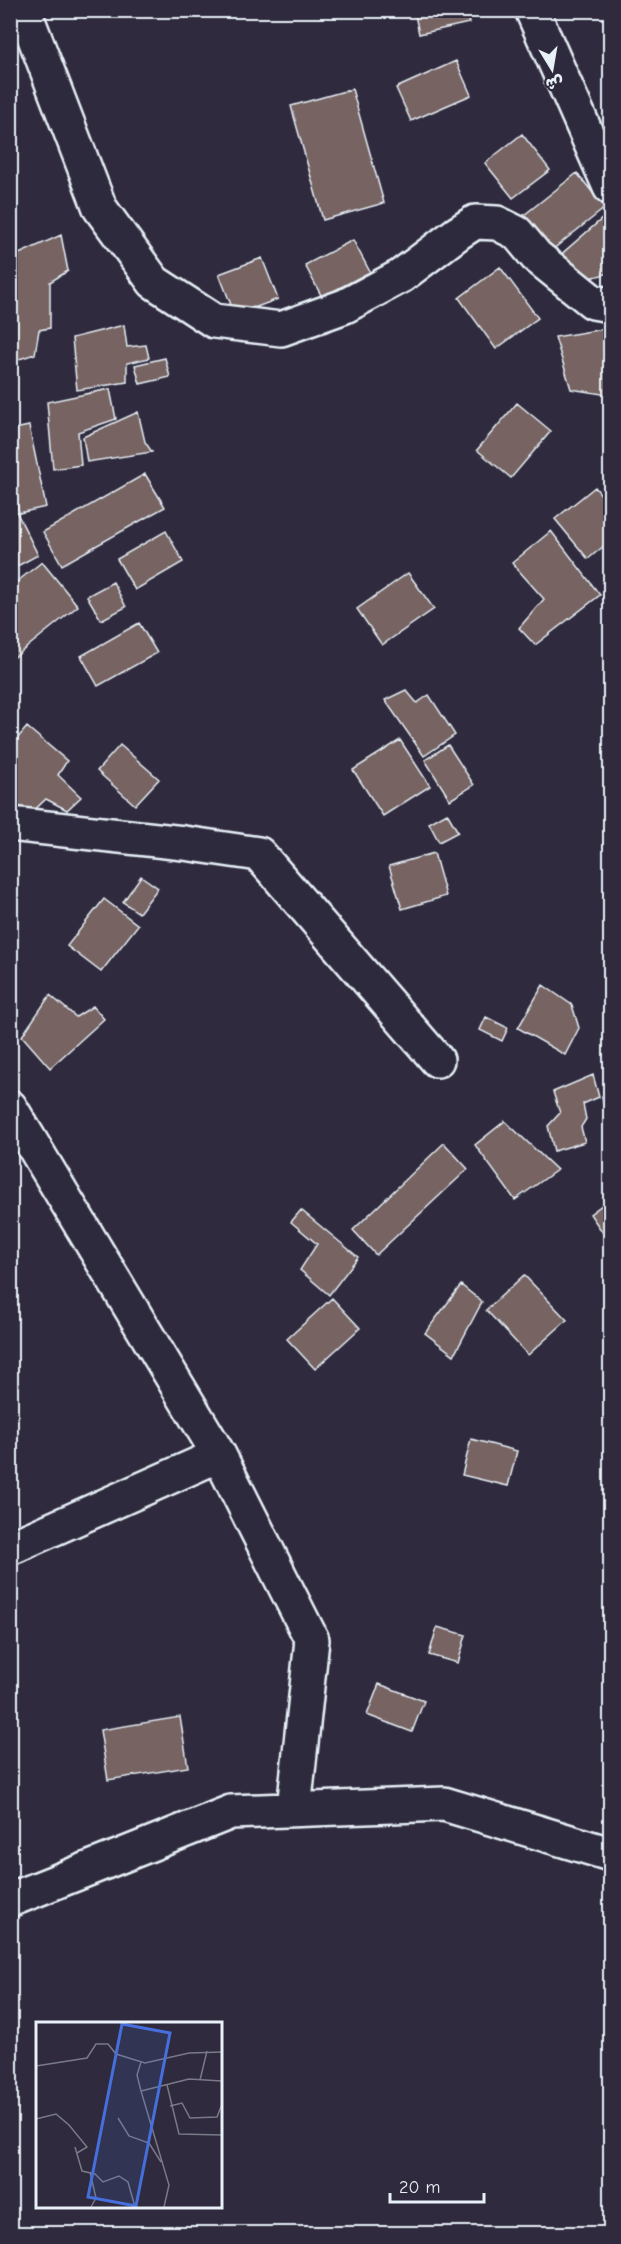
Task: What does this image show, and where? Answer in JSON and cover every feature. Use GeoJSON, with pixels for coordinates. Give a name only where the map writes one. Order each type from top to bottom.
{"type":"FeatureCollection","features":[{"type":"Feature","properties":{"kind":"street"},"geometry":{"type":"LineString","coordinates":[[24,10],[100,208],[154,282],[214,321],[281,329],[345,306],[401,276],[475,222],[497,224],[517,233],[536,256],[593,302],[610,305]]}},
{"type":"Feature","properties":{"kind":"street"},"geometry":{"type":"LineString","coordinates":[[532,10],[610,187]]}},
{"type":"Feature","properties":{"kind":"street"},"geometry":{"type":"LineString","coordinates":[[10,824],[184,843],[259,854],[436,1060]]}},
{"type":"Feature","properties":{"kind":"street"},"geometry":{"type":"LineString","coordinates":[[10,1107],[219,1455],[312,1640],[294,1809]]}},
{"type":"Feature","properties":{"kind":"street"},"geometry":{"type":"LineString","coordinates":[[10,1548],[219,1455]]}},
{"type":"Feature","properties":{"kind":"street"},"geometry":{"type":"LineString","coordinates":[[10,1900],[231,1812],[444,1804],[610,1854]]}},
{"type":"Feature","properties":{"kind":"building"},"geometry":{"type":"Polygon","coordinates":[[[414,10],[466,10],[469,23],[419,34],[414,10]]]}},
{"type":"Feature","properties":{"kind":"building"},"geometry":{"type":"Polygon","coordinates":[[[456,61],[471,95],[411,121],[396,88],[456,61]]]}},
{"type":"Feature","properties":{"kind":"building"},"geometry":{"type":"Polygon","coordinates":[[[352,89],[384,203],[323,220],[291,106],[352,89]]]}},
{"type":"Feature","properties":{"kind":"building"},"geometry":{"type":"Polygon","coordinates":[[[522,134],[550,170],[513,198],[485,163],[522,134]]]}},
{"type":"Feature","properties":{"kind":"building"},"geometry":{"type":"Polygon","coordinates":[[[577,173],[605,208],[552,250],[524,215],[577,173]]]}},
{"type":"Feature","properties":{"kind":"building"},"geometry":{"type":"Polygon","coordinates":[[[610,212],[610,273],[574,282],[558,257],[610,212]]]}},
{"type":"Feature","properties":{"kind":"building"},"geometry":{"type":"Polygon","coordinates":[[[61,235],[68,271],[50,282],[50,328],[39,330],[35,354],[10,362],[10,258],[61,235]]]}},
{"type":"Feature","properties":{"kind":"building"},"geometry":{"type":"Polygon","coordinates":[[[353,240],[370,272],[322,297],[305,265],[353,240]]]}},
{"type":"Feature","properties":{"kind":"building"},"geometry":{"type":"Polygon","coordinates":[[[262,258],[278,299],[235,315],[219,274],[262,258]]]}},
{"type":"Feature","properties":{"kind":"building"},"geometry":{"type":"Polygon","coordinates":[[[500,267],[538,318],[496,349],[459,298],[500,267]]]}},
{"type":"Feature","properties":{"kind":"building"},"geometry":{"type":"Polygon","coordinates":[[[124,325],[127,347],[146,345],[149,358],[127,363],[127,382],[77,390],[72,338],[124,325]]]}},
{"type":"Feature","properties":{"kind":"building"},"geometry":{"type":"Polygon","coordinates":[[[610,328],[608,395],[571,389],[555,337],[610,328]]]}},
{"type":"Feature","properties":{"kind":"building"},"geometry":{"type":"Polygon","coordinates":[[[165,358],[170,377],[140,384],[135,365],[165,358]]]}},
{"type":"Feature","properties":{"kind":"building"},"geometry":{"type":"Polygon","coordinates":[[[110,389],[116,419],[78,432],[81,465],[53,469],[47,402],[110,389]]]}},
{"type":"Feature","properties":{"kind":"building"},"geometry":{"type":"Polygon","coordinates":[[[517,403],[551,431],[511,478],[477,450],[517,403]]]}},
{"type":"Feature","properties":{"kind":"building"},"geometry":{"type":"Polygon","coordinates":[[[138,412],[145,442],[152,452],[87,462],[83,437],[138,412]]]}},
{"type":"Feature","properties":{"kind":"building"},"geometry":{"type":"Polygon","coordinates":[[[29,426],[46,507],[19,513],[10,470],[10,430],[29,426]]]}},
{"type":"Feature","properties":{"kind":"building"},"geometry":{"type":"Polygon","coordinates":[[[145,474],[165,507],[62,565],[43,532],[145,474]]]}},
{"type":"Feature","properties":{"kind":"building"},"geometry":{"type":"Polygon","coordinates":[[[595,487],[610,506],[610,541],[588,559],[555,519],[595,487]]]}},
{"type":"Feature","properties":{"kind":"building"},"geometry":{"type":"Polygon","coordinates":[[[10,499],[38,555],[10,570],[10,499]]]}},
{"type":"Feature","properties":{"kind":"building"},"geometry":{"type":"Polygon","coordinates":[[[166,531],[183,562],[135,590],[117,559],[166,531]]]}},
{"type":"Feature","properties":{"kind":"building"},"geometry":{"type":"Polygon","coordinates":[[[551,531],[600,595],[535,645],[519,628],[544,599],[512,563],[551,531]]]}},
{"type":"Feature","properties":{"kind":"building"},"geometry":{"type":"Polygon","coordinates":[[[42,562],[78,606],[11,660],[10,587],[42,562]]]}},
{"type":"Feature","properties":{"kind":"building"},"geometry":{"type":"Polygon","coordinates":[[[408,573],[434,609],[382,645],[357,609],[408,573]]]}},
{"type":"Feature","properties":{"kind":"building"},"geometry":{"type":"Polygon","coordinates":[[[113,582],[126,607],[101,620],[87,596],[113,582]]]}},
{"type":"Feature","properties":{"kind":"building"},"geometry":{"type":"Polygon","coordinates":[[[139,623],[157,653],[98,686],[81,656],[139,623]]]}},
{"type":"Feature","properties":{"kind":"building"},"geometry":{"type":"Polygon","coordinates":[[[406,690],[417,703],[429,695],[455,735],[424,756],[385,700],[406,690]]]}},
{"type":"Feature","properties":{"kind":"building"},"geometry":{"type":"Polygon","coordinates":[[[27,727],[67,761],[58,775],[81,797],[67,810],[46,799],[24,820],[10,805],[10,747],[27,727]]]}},
{"type":"Feature","properties":{"kind":"building"},"geometry":{"type":"Polygon","coordinates":[[[400,740],[430,786],[383,816],[353,770],[400,740]]]}},
{"type":"Feature","properties":{"kind":"building"},"geometry":{"type":"Polygon","coordinates":[[[120,745],[159,779],[135,805],[97,771],[120,745]]]}},
{"type":"Feature","properties":{"kind":"building"},"geometry":{"type":"Polygon","coordinates":[[[448,745],[474,785],[450,800],[425,760],[448,745]]]}},
{"type":"Feature","properties":{"kind":"building"},"geometry":{"type":"Polygon","coordinates":[[[447,813],[458,832],[439,842],[429,823],[447,813]]]}},
{"type":"Feature","properties":{"kind":"building"},"geometry":{"type":"Polygon","coordinates":[[[434,853],[446,896],[402,909],[389,866],[434,853]]]}},
{"type":"Feature","properties":{"kind":"building"},"geometry":{"type":"Polygon","coordinates":[[[141,876],[158,888],[139,913],[123,902],[141,876]]]}},
{"type":"Feature","properties":{"kind":"building"},"geometry":{"type":"Polygon","coordinates":[[[104,899],[138,925],[101,972],[67,946],[104,899]]]}},
{"type":"Feature","properties":{"kind":"building"},"geometry":{"type":"Polygon","coordinates":[[[543,985],[572,1005],[579,1028],[565,1055],[518,1028],[543,985]]]}},
{"type":"Feature","properties":{"kind":"building"},"geometry":{"type":"Polygon","coordinates":[[[50,995],[76,1017],[93,1006],[104,1019],[50,1068],[22,1036],[50,995]]]}},
{"type":"Feature","properties":{"kind":"building"},"geometry":{"type":"Polygon","coordinates":[[[486,1017],[508,1028],[502,1041],[480,1030],[486,1017]]]}},
{"type":"Feature","properties":{"kind":"building"},"geometry":{"type":"Polygon","coordinates":[[[593,1075],[599,1097],[583,1104],[586,1119],[581,1127],[585,1142],[554,1151],[548,1126],[560,1113],[553,1092],[593,1075]]]}},
{"type":"Feature","properties":{"kind":"building"},"geometry":{"type":"Polygon","coordinates":[[[610,1094],[610,1127],[608,1128],[602,1096],[610,1094]]]}},
{"type":"Feature","properties":{"kind":"building"},"geometry":{"type":"Polygon","coordinates":[[[505,1121],[557,1170],[515,1200],[475,1145],[505,1121]]]}},
{"type":"Feature","properties":{"kind":"building"},"geometry":{"type":"Polygon","coordinates":[[[444,1143],[468,1169],[376,1255],[353,1230],[444,1143]]]}},
{"type":"Feature","properties":{"kind":"building"},"geometry":{"type":"Polygon","coordinates":[[[610,1199],[610,1243],[590,1214],[610,1199]]]}},
{"type":"Feature","properties":{"kind":"building"},"geometry":{"type":"Polygon","coordinates":[[[301,1210],[358,1257],[329,1295],[300,1270],[317,1244],[291,1222],[301,1210]]]}},
{"type":"Feature","properties":{"kind":"building"},"geometry":{"type":"Polygon","coordinates":[[[524,1275],[567,1320],[528,1355],[486,1310],[524,1275]]]}},
{"type":"Feature","properties":{"kind":"building"},"geometry":{"type":"Polygon","coordinates":[[[461,1285],[482,1302],[454,1355],[425,1333],[461,1285]]]}},
{"type":"Feature","properties":{"kind":"building"},"geometry":{"type":"Polygon","coordinates":[[[332,1298],[360,1328],[315,1369],[287,1339],[332,1298]]]}},
{"type":"Feature","properties":{"kind":"building"},"geometry":{"type":"Polygon","coordinates":[[[471,1439],[517,1451],[508,1486],[462,1475],[471,1439]]]}},
{"type":"Feature","properties":{"kind":"building"},"geometry":{"type":"Polygon","coordinates":[[[437,1627],[466,1635],[458,1663],[429,1655],[437,1627]]]}},
{"type":"Feature","properties":{"kind":"building"},"geometry":{"type":"Polygon","coordinates":[[[379,1684],[424,1701],[412,1732],[367,1715],[379,1684]]]}},
{"type":"Feature","properties":{"kind":"building"},"geometry":{"type":"Polygon","coordinates":[[[180,1717],[188,1767],[108,1780],[100,1730],[180,1717]]]}}]}
